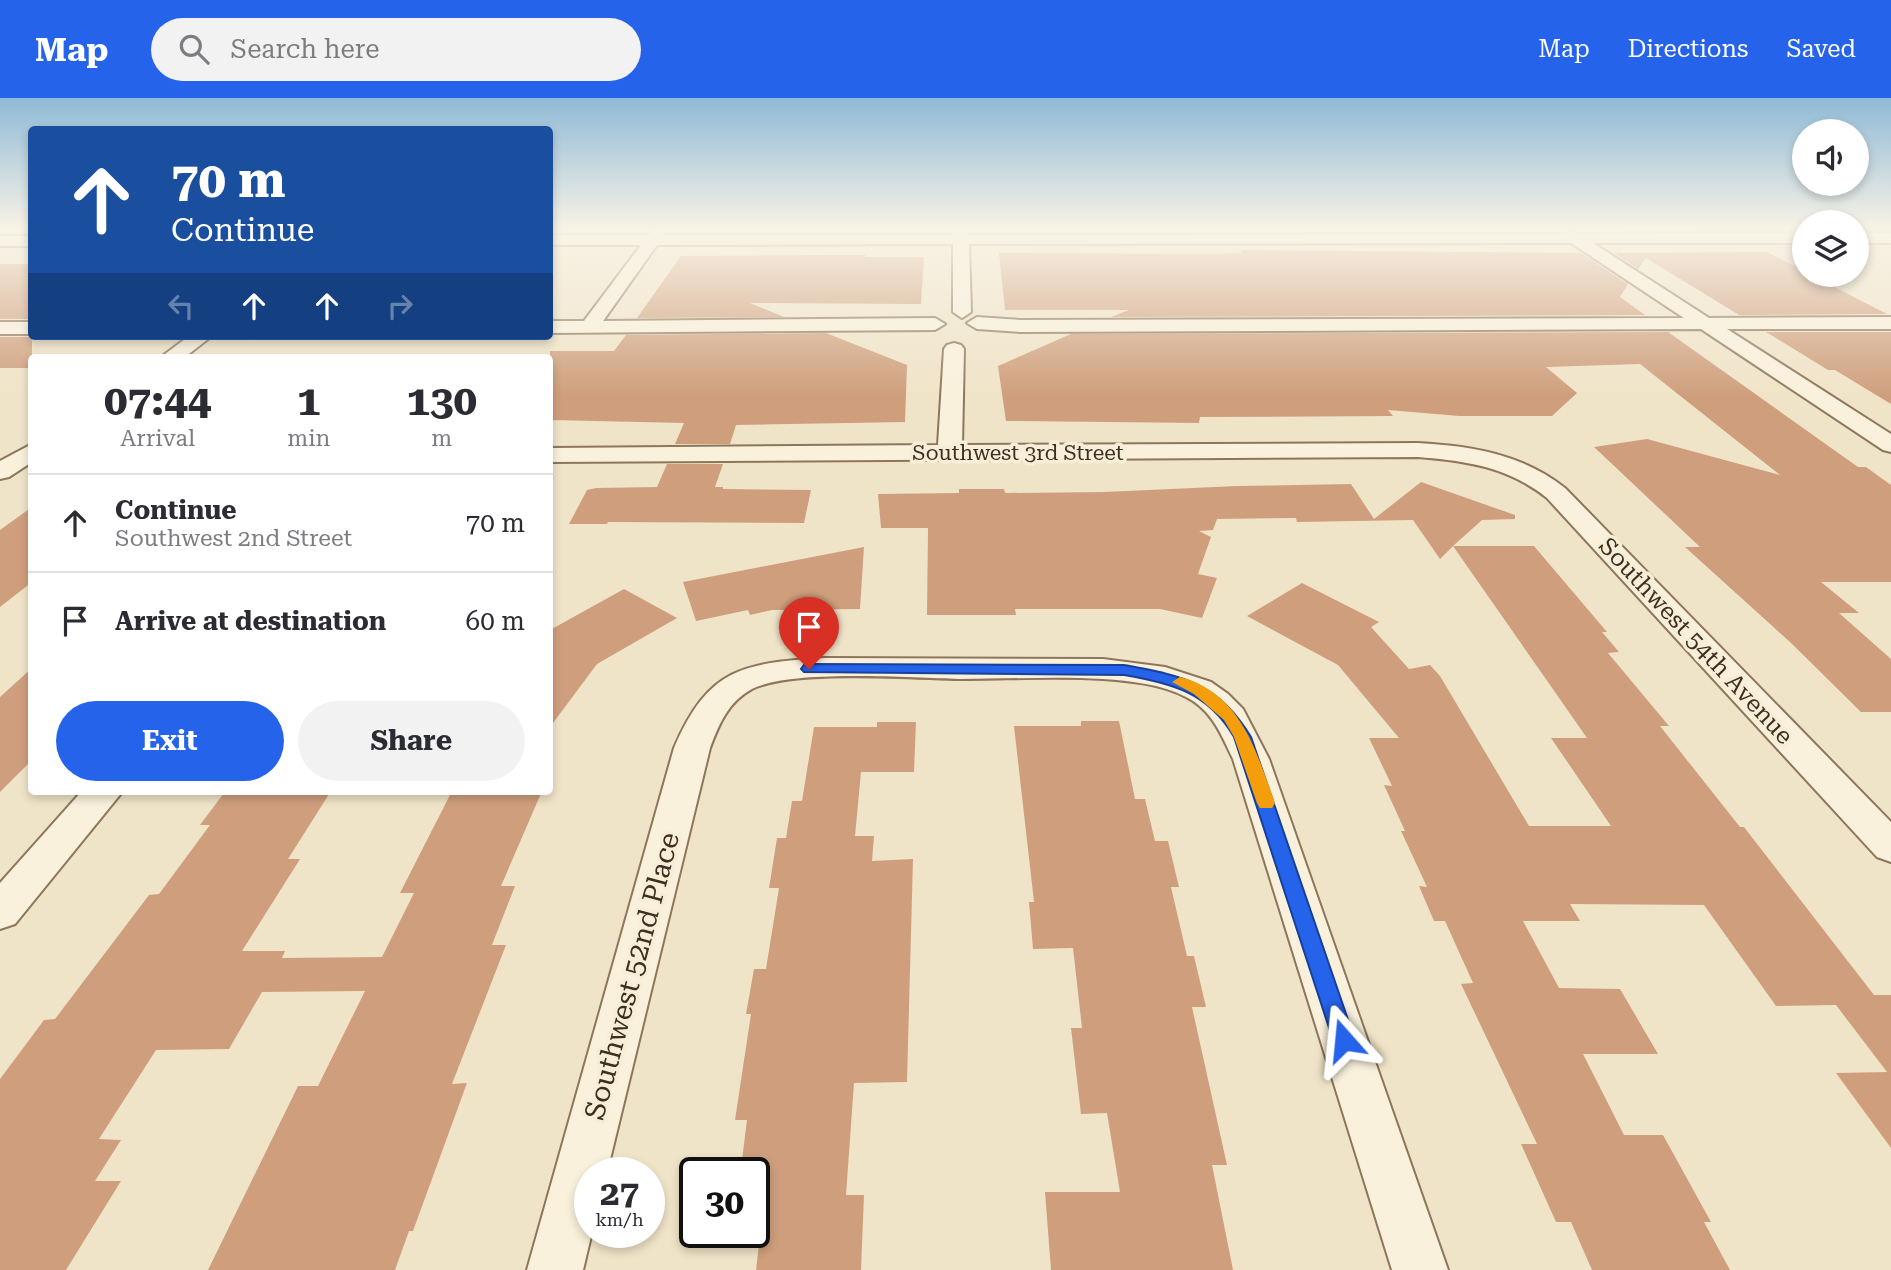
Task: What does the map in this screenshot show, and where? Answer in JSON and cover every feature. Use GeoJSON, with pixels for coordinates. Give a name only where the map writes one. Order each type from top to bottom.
{"type":"FeatureCollection","features":[{"type":"Feature","properties":{"kind":"street"},"geometry":{"type":"LineString","coordinates":[[589,327],[620,285]]}},
{"type":"Feature","properties":{"kind":"street"},"geometry":{"type":"LineString","coordinates":[[950,454],[959,285]]}},
{"type":"Feature","properties":{"kind":"street"},"geometry":{"type":"LineString","coordinates":[[1645,285],[1891,445]]}},
{"type":"Feature","properties":{"kind":"street"},"geometry":{"type":"LineString","coordinates":[[553,327],[958,328],[1891,323]]}},
{"type":"Feature","properties":{"kind":"street"},"geometry":{"type":"LineString","coordinates":[[0,328],[28,328]]}},
{"type":"Feature","properties":{"kind":"street"},"geometry":{"type":"LineString","coordinates":[[175,354],[196,340]]}},
{"type":"Feature","properties":{"kind":"street","name":"Southwest 3rd Street"},"geometry":{"type":"LineString","coordinates":[[553,455],[1418,450],[1487,458]]}},
{"type":"Feature","properties":{"kind":"street"},"geometry":{"type":"LineString","coordinates":[[0,472],[28,454]]}},
{"type":"Feature","properties":{"kind":"street","name":"Southwest 54th Avenue"},"geometry":{"type":"LineString","coordinates":[[1487,458],[1510,464],[1531,474],[1556,493],[1891,847]]}},
{"type":"Feature","properties":{"kind":"street","name":"Southwest 52nd Place"},"geometry":{"type":"LineString","coordinates":[[555,1270],[692,748],[704,716],[724,690],[744,680],[824,668],[1124,670],[1185,684],[1216,702],[1231,717],[1242,737],[1420,1270]]}},
{"type":"Feature","properties":{"kind":"street"},"geometry":{"type":"LineString","coordinates":[[0,912],[101,795]]}},
{"type":"Feature","properties":{"kind":"building"},"geometry":{"type":"Polygon","coordinates":[[[0,285],[28,285],[28,319],[0,319],[0,285]]]}},
{"type":"Feature","properties":{"kind":"building"},"geometry":{"type":"Polygon","coordinates":[[[661,285],[922,285],[921,304],[750,303],[784,317],[637,318],[661,285]]]}},
{"type":"Feature","properties":{"kind":"building"},"geometry":{"type":"Polygon","coordinates":[[[1002,285],[1628,285],[1620,297],[1645,315],[1111,317],[1129,310],[1005,310],[1002,285]]]}},
{"type":"Feature","properties":{"kind":"building"},"geometry":{"type":"Polygon","coordinates":[[[1690,285],[1834,287],[1887,314],[1739,315],[1690,285]]]}},
{"type":"Feature","properties":{"kind":"building"},"geometry":{"type":"Polygon","coordinates":[[[1668,332],[1858,467],[1866,467],[1891,485],[1891,582],[1821,582],[1859,613],[1839,613],[1891,659],[1891,712],[1861,712],[1790,642],[1685,547],[1700,547],[1594,447],[1647,439],[1780,475],[1640,364],[1546,367],[1577,393],[1552,416],[1459,416],[1388,410],[1393,416],[1200,417],[1199,423],[1006,421],[998,366],[1071,334],[1668,332]]]}},
{"type":"Feature","properties":{"kind":"building"},"geometry":{"type":"Polygon","coordinates":[[[1766,332],[1891,332],[1891,404],[1835,370],[1828,370],[1766,332]]]}},
{"type":"Feature","properties":{"kind":"building"},"geometry":{"type":"Polygon","coordinates":[[[826,333],[907,365],[905,422],[736,425],[730,444],[675,444],[684,423],[553,420],[553,354],[550,354],[550,351],[614,351],[626,335],[826,333]]]}},
{"type":"Feature","properties":{"kind":"building"},"geometry":{"type":"Polygon","coordinates":[[[0,337],[28,337],[28,340],[32,340],[28,368],[0,368],[0,337]]]}},
{"type":"Feature","properties":{"kind":"building"},"geometry":{"type":"Polygon","coordinates":[[[667,464],[723,464],[715,487],[723,489],[811,490],[804,523],[569,524],[587,490],[657,487],[667,464]]]}},
{"type":"Feature","properties":{"kind":"building"},"geometry":{"type":"Polygon","coordinates":[[[1421,482],[1515,515],[1515,519],[1482,520],[1440,559],[1413,520],[1297,522],[1296,518],[1217,519],[1213,530],[1199,531],[1211,537],[1198,574],[1217,578],[1202,618],[1160,609],[1015,609],[1016,615],[927,615],[928,528],[881,528],[878,494],[959,493],[959,489],[1004,489],[1005,493],[1104,492],[1351,484],[1374,519],[1421,482]]]}},
{"type":"Feature","properties":{"kind":"building"},"geometry":{"type":"Polygon","coordinates":[[[28,510],[28,585],[0,607],[0,530],[28,510]]]}},
{"type":"Feature","properties":{"kind":"building"},"geometry":{"type":"Polygon","coordinates":[[[1453,546],[1534,546],[1607,632],[1602,632],[1619,652],[1608,653],[1669,726],[1660,726],[1740,827],[1744,827],[1874,995],[1891,995],[1891,1148],[1836,1073],[1887,1072],[1836,1005],[1776,1006],[1704,905],[1570,904],[1580,921],[1523,921],[1559,988],[1620,989],[1658,1054],[1583,1054],[1624,1135],[1663,1135],[1711,1222],[1704,1222],[1730,1270],[1592,1270],[1571,1222],[1556,1222],[1521,1144],[1537,1144],[1461,984],[1473,983],[1445,921],[1434,921],[1419,886],[1427,887],[1401,831],[1405,831],[1384,785],[1392,786],[1369,738],[1399,738],[1338,665],[1247,616],[1302,583],[1379,622],[1371,627],[1409,669],[1430,665],[1440,676],[1529,826],[1611,826],[1551,738],[1587,738],[1453,546]]]}},
{"type":"Feature","properties":{"kind":"building"},"geometry":{"type":"Polygon","coordinates":[[[864,547],[860,609],[772,610],[750,615],[748,610],[696,621],[683,582],[864,547]]]}},
{"type":"Feature","properties":{"kind":"building"},"geometry":{"type":"Polygon","coordinates":[[[624,589],[677,618],[597,664],[553,723],[553,628],[624,589]]]}},
{"type":"Feature","properties":{"kind":"building"},"geometry":{"type":"Polygon","coordinates":[[[28,672],[28,764],[0,792],[0,697],[28,672]]]}},
{"type":"Feature","properties":{"kind":"building"},"geometry":{"type":"Polygon","coordinates":[[[1081,721],[1119,721],[1135,799],[1145,799],[1155,841],[1168,841],[1179,887],[1171,887],[1187,956],[1194,956],[1206,1007],[1192,1007],[1227,1165],[1212,1165],[1233,1270],[1051,1270],[1045,1192],[1120,1192],[1107,1113],[1081,1114],[1071,1028],[1082,1028],[1073,948],[1033,949],[1029,902],[1034,902],[1014,726],[1081,726],[1081,721]]]}},
{"type":"Feature","properties":{"kind":"building"},"geometry":{"type":"Polygon","coordinates":[[[877,722],[916,722],[914,772],[861,772],[855,836],[874,836],[872,861],[913,859],[907,1082],[854,1083],[846,1195],[864,1195],[861,1270],[756,1270],[759,1248],[770,1248],[770,1157],[742,1157],[747,1120],[735,1120],[751,1014],[746,1014],[754,969],[766,969],[779,888],[769,888],[777,838],[786,838],[792,801],[802,801],[814,727],[877,727],[877,722]]]}},
{"type":"Feature","properties":{"kind":"building"},"geometry":{"type":"Polygon","coordinates":[[[222,795],[328,795],[288,859],[300,859],[242,951],[285,951],[282,958],[382,957],[414,893],[400,893],[450,795],[540,795],[501,886],[515,886],[492,945],[506,945],[452,1084],[467,1083],[413,1231],[409,1231],[395,1270],[208,1270],[298,1086],[318,1086],[365,991],[262,992],[229,1049],[156,1050],[99,1139],[121,1140],[95,1181],[121,1181],[66,1270],[0,1270],[0,1079],[44,1020],[55,1019],[149,895],[159,894],[210,825],[200,825],[222,795]]]}},
{"type":"Feature","properties":{"kind":"slow traffic"},"geometry":{"type":"LineString","coordinates":[[1180,682],[1199,690],[1231,717],[1251,759],[1266,803]]}},
{"type":"Feature","properties":{"kind":"route"},"geometry":{"type":"LineString","coordinates":[[809,669],[1124,670],[1165,677],[1199,690],[1231,717],[1242,737],[1344,1040]]}}]}
